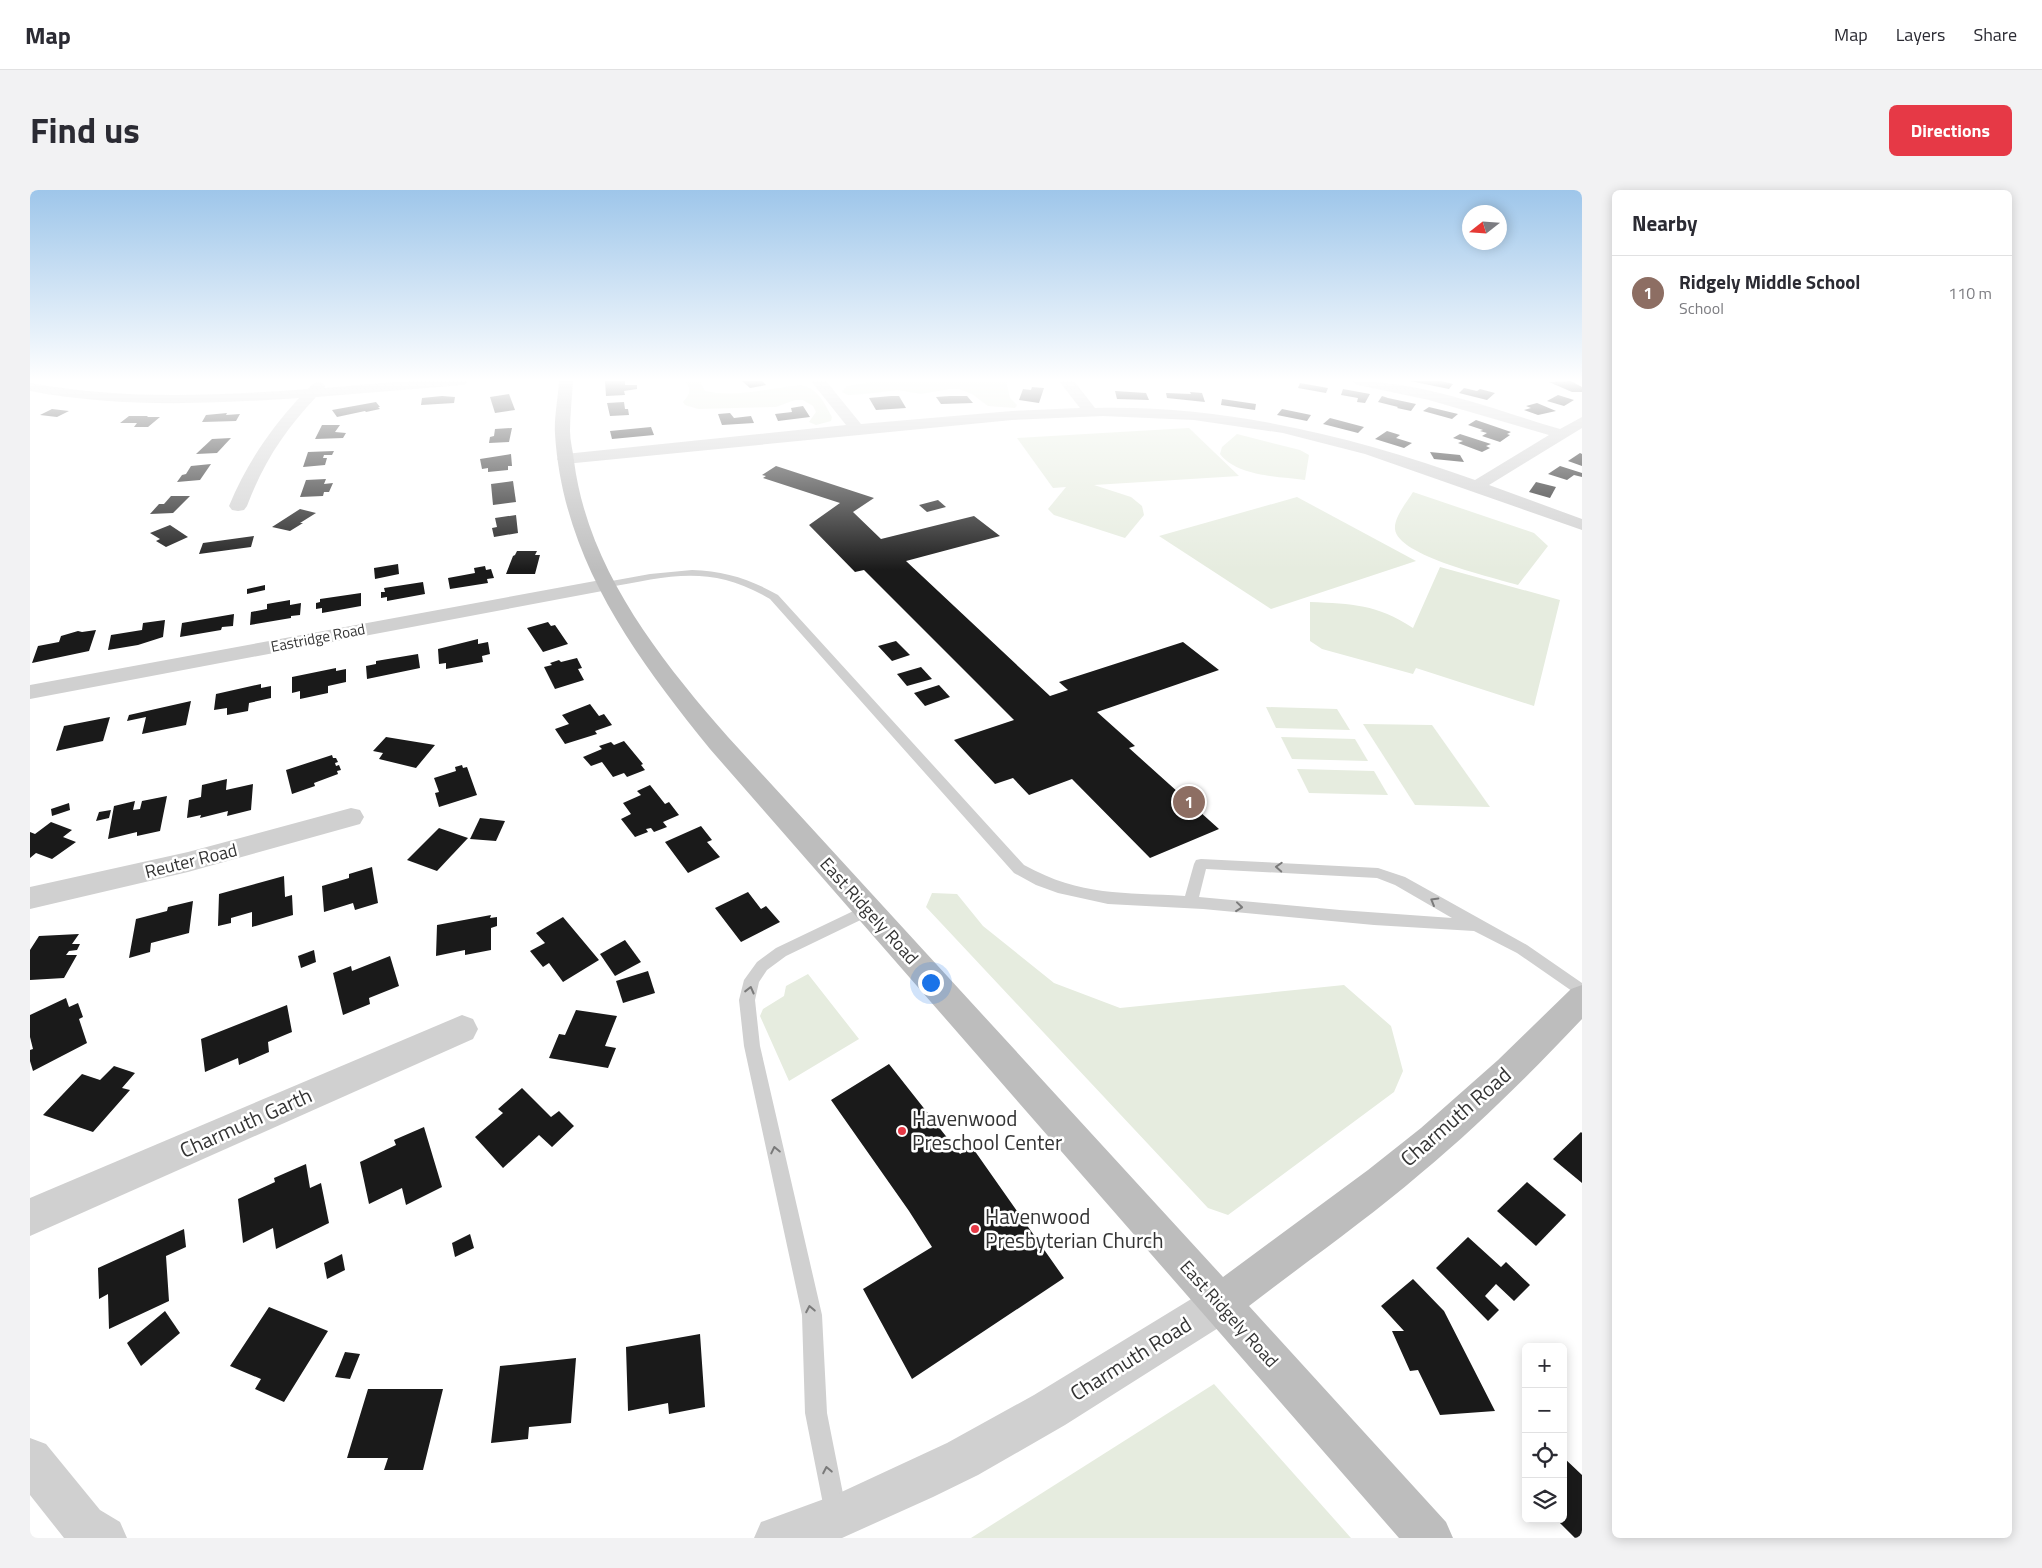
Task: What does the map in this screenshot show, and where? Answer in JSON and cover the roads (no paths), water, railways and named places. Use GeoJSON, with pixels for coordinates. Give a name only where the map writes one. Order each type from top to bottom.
{"type":"FeatureCollection","features":[{"type":"Feature","properties":{"kind":"street"},"geometry":{"type":"LineString","coordinates":[[238,506],[248,478],[269,444]]}},
{"type":"Feature","properties":{"kind":"street","name":"East Ridgely Road"},"geometry":{"type":"LineString","coordinates":[[564,444],[565,459],[582,532],[606,585],[632,631],[686,705],[1430,1538]]}},
{"type":"Feature","properties":{"kind":"street"},"geometry":{"type":"LineString","coordinates":[[565,459],[712,444]]}},
{"type":"Feature","properties":{"kind":"street"},"geometry":{"type":"LineString","coordinates":[[1346,444],[1475,487],[1582,526]]}},
{"type":"Feature","properties":{"kind":"street"},"geometry":{"type":"LineString","coordinates":[[1475,487],[1546,444]]}},
{"type":"Feature","properties":{"kind":"street","name":"Eastridge Road"},"geometry":{"type":"LineString","coordinates":[[30,692],[606,585]]}},
{"type":"Feature","properties":{"kind":"street","name":"Reuter Road"},"geometry":{"type":"LineString","coordinates":[[30,898],[188,862],[351,817]]}},
{"type":"Feature","properties":{"kind":"street","name":"Charmuth Road"},"geometry":{"type":"LineString","coordinates":[[807,1531],[906,1488],[997,1441],[1220,1304],[1382,1182],[1473,1105],[1582,998]]}},
{"type":"Feature","properties":{"kind":"street","name":"Charmuth Garth"},"geometry":{"type":"LineString","coordinates":[[30,1217],[462,1029]]}},
{"type":"Feature","properties":{"kind":"street"},"geometry":{"type":"LineString","coordinates":[[30,1460],[84,1526],[104,1538]]}},
{"type":"Feature","properties":{"kind":"lane"},"geometry":{"type":"LineString","coordinates":[[606,585],[673,573],[696,572],[718,573],[758,586],[774,597],[1020,869],[1037,881],[1088,897],[1191,902],[1396,922],[1476,926]]}},
{"type":"Feature","properties":{"kind":"lane"},"geometry":{"type":"LineString","coordinates":[[1191,902],[1201,864],[1378,873],[1400,881],[1476,926],[1522,949],[1582,991]]}},
{"type":"Feature","properties":{"kind":"lane"},"geometry":{"type":"LineString","coordinates":[[807,1531],[816,1413],[812,1315],[752,1046],[747,1000],[752,980],[762,966],[775,957],[868,910]]}},
{"type":"Feature","properties":{"kind":"place","name":"Ridgely Middle School"},"geometry":{"type":"Point","coordinates":[1189,802]}},
{"type":"Feature","properties":{"kind":"place","name":"Havenwood Preschool Center"},"geometry":{"type":"Point","coordinates":[902,1131]}},
{"type":"Feature","properties":{"kind":"place","name":"Havenwood Presbyterian Church"},"geometry":{"type":"Point","coordinates":[975,1229]}}]}
